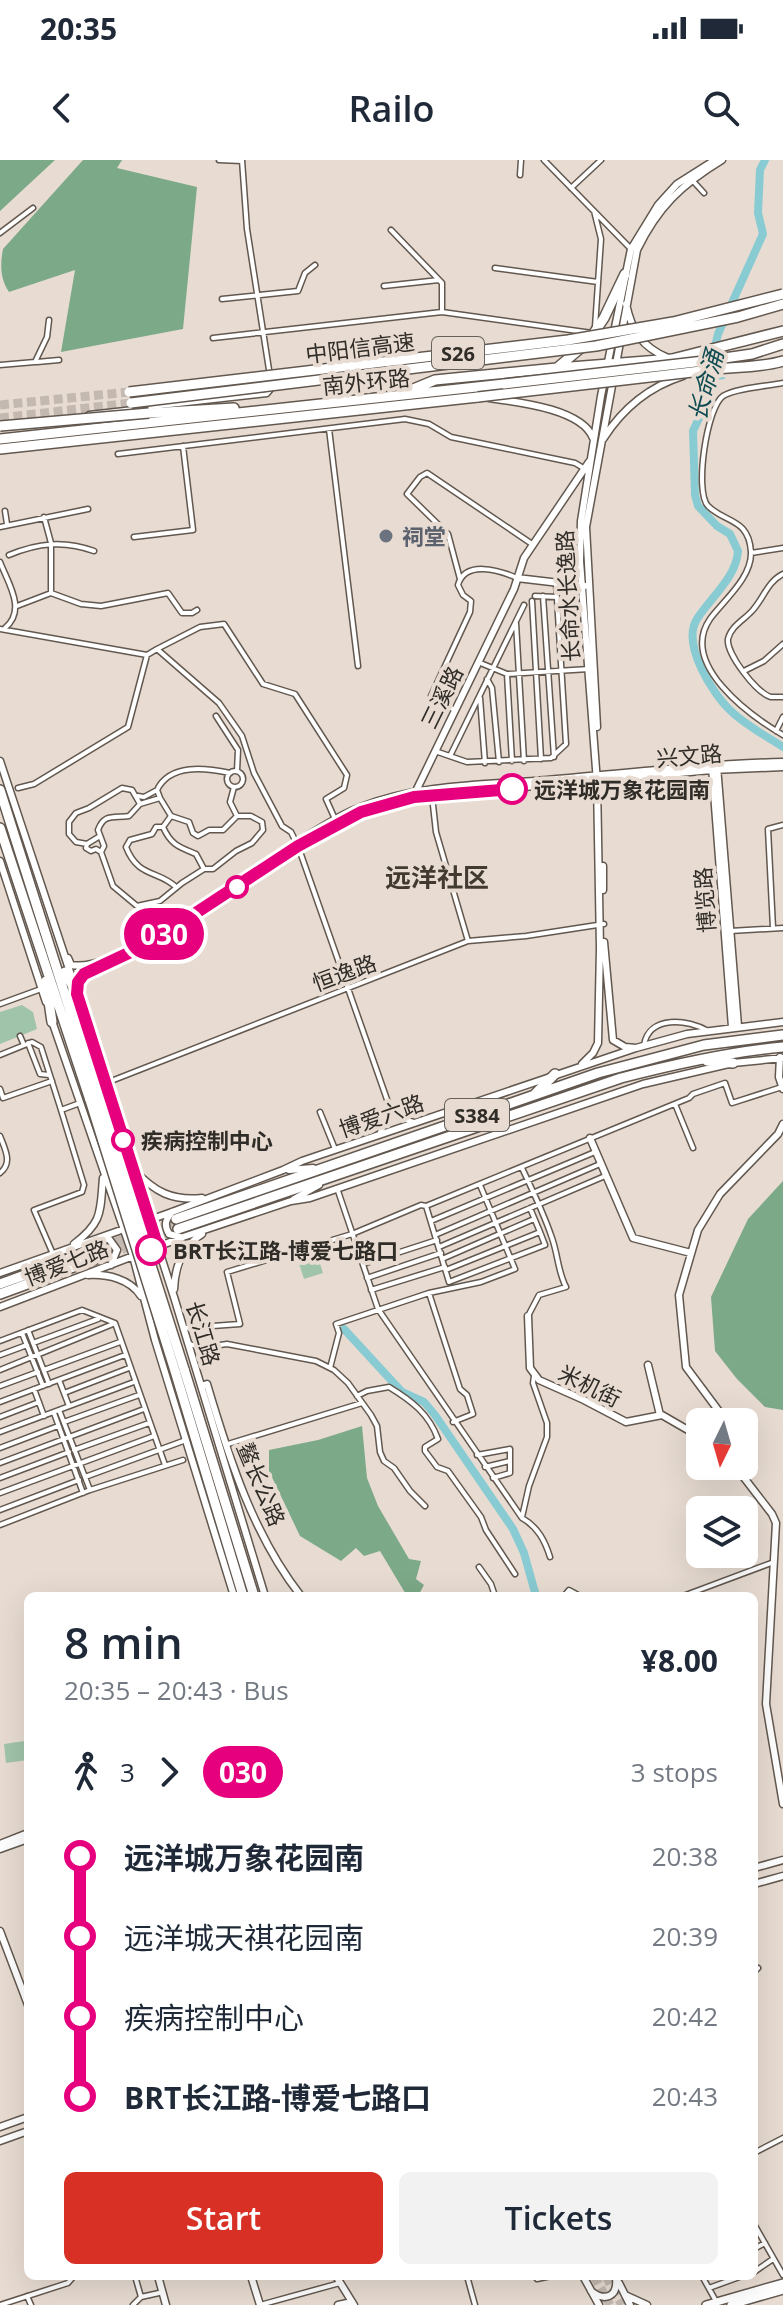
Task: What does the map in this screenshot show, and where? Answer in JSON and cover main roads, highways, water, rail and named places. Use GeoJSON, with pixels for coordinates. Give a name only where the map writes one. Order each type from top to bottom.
{"type":"FeatureCollection","features":[{"type":"Feature","properties":{"kind":"highway"},"geometry":{"type":"LineString","coordinates":[[557,368],[575,356],[594,333],[625,274]]}},
{"type":"Feature","properties":{"kind":"highway","name":"中阳信高速"},"geometry":{"type":"LineString","coordinates":[[129,392],[580,338],[673,322],[783,294]]}},
{"type":"Feature","properties":{"kind":"highway","name":"中阳信高速"},"geometry":{"type":"LineString","coordinates":[[131,403],[596,346],[723,320],[783,304]]}},
{"type":"Feature","properties":{"kind":"highway"},"geometry":{"type":"LineString","coordinates":[[395,396],[435,380],[672,359],[783,331]]}},
{"type":"Feature","properties":{"kind":"highway","name":"南外环路"},"geometry":{"type":"LineString","coordinates":[[23,441],[478,397],[701,371],[783,344]]}},
{"type":"Feature","properties":{"kind":"highway","name":"南外环路"},"geometry":{"type":"LineString","coordinates":[[0,451],[23,441],[330,403],[723,363],[759,368],[783,361]]}},
{"type":"Feature","properties":{"kind":"highway"},"geometry":{"type":"LineString","coordinates":[[0,424],[330,403]]}},
{"type":"Feature","properties":{"kind":"highway"},"geometry":{"type":"LineString","coordinates":[[0,437],[23,441]]}},
{"type":"Feature","properties":{"kind":"highway","name":"长江路"},"geometry":{"type":"LineString","coordinates":[[0,790],[48,936],[89,1101]]}},
{"type":"Feature","properties":{"kind":"highway","name":"长江路"},"geometry":{"type":"LineString","coordinates":[[0,828],[89,1101],[211,1452],[245,1592]]}},
{"type":"Feature","properties":{"kind":"highway"},"geometry":{"type":"LineString","coordinates":[[48,936],[77,994]]}},
{"type":"Feature","properties":{"kind":"highway"},"geometry":{"type":"LineString","coordinates":[[46,966],[52,1022]]}},
{"type":"Feature","properties":{"kind":"highway","name":"博爱六路"},"geometry":{"type":"LineString","coordinates":[[782,1054],[692,1060],[621,1078],[335,1176],[177,1225],[329,1167],[651,1057],[704,1045],[783,1035]]}},
{"type":"Feature","properties":{"kind":"highway"},"geometry":{"type":"LineString","coordinates":[[692,1060],[733,1063]]}},
{"type":"Feature","properties":{"kind":"highway"},"geometry":{"type":"LineString","coordinates":[[533,1096],[555,1074]]}},
{"type":"Feature","properties":{"kind":"highway","name":"博爱七路"},"geometry":{"type":"LineString","coordinates":[[0,1284],[104,1251],[0,1294]]}},
{"type":"Feature","properties":{"kind":"highway","name":"长江路"},"geometry":{"type":"LineString","coordinates":[[180,1370],[193,1427],[244,1592]]}},
{"type":"Feature","properties":{"kind":"main road"},"geometry":{"type":"LineString","coordinates":[[706,2305],[783,2283]]}},
{"type":"Feature","properties":{"kind":"main road"},"geometry":{"type":"LineString","coordinates":[[731,2305],[783,2290]]}},
{"type":"Feature","properties":{"kind":"waterway","name":"长命涌"},"geometry":{"type":"LineString","coordinates":[[714,351],[718,334],[763,234],[758,213],[760,170],[765,160]]}},
{"type":"Feature","properties":{"kind":"waterway","name":"长命涌"},"geometry":{"type":"LineString","coordinates":[[710,364],[700,416],[693,431],[695,495],[698,506],[717,526],[730,534],[738,551],[728,579],[697,619],[693,642],[701,668],[724,704],[744,722],[783,747]]}},
{"type":"Feature","properties":{"kind":"waterway"},"geometry":{"type":"LineString","coordinates":[[706,380],[724,378]]}},
{"type":"Feature","properties":{"kind":"waterway"},"geometry":{"type":"LineString","coordinates":[[344,1329],[402,1392],[424,1402],[435,1415],[513,1529],[524,1553],[535,1592]]}},
{"type":"Feature","properties":{"kind":"tunnel"},"geometry":{"type":"LineString","coordinates":[[0,405],[129,392]]}},
{"type":"Feature","properties":{"kind":"tunnel"},"geometry":{"type":"LineString","coordinates":[[0,418],[131,403]]}},
{"type":"Feature","properties":{"kind":"tunnel"},"geometry":{"type":"LineString","coordinates":[[102,1247],[173,1221]]}},
{"type":"Feature","properties":{"kind":"tunnel"},"geometry":{"type":"LineString","coordinates":[[109,1254],[178,1229]]}},
{"type":"Feature","properties":{"kind":"tunnel"},"geometry":{"type":"LineString","coordinates":[[596,2280],[610,2305]]}},
{"type":"Feature","properties":{"kind":"tunnel"},"geometry":{"type":"LineString","coordinates":[[608,2280],[622,2305]]}},
{"type":"Feature","properties":{"kind":"place","name":"祠堂"},"geometry":{"type":"Point","coordinates":[386,536]}},
{"type":"Feature","properties":{"kind":"place","name":"远洋城万象花园南"},"geometry":{"type":"Point","coordinates":[512,789]}},
{"type":"Feature","properties":{"kind":"place","name":"疾病控制中心"},"geometry":{"type":"Point","coordinates":[123,1140]}},
{"type":"Feature","properties":{"kind":"place","name":"BRT长江路-博爱七路口"},"geometry":{"type":"Point","coordinates":[151,1250]}},
{"type":"Feature","properties":{"kind":"district","name":"远洋社区"},"geometry":{"type":"Point","coordinates":[437,877]}}]}
